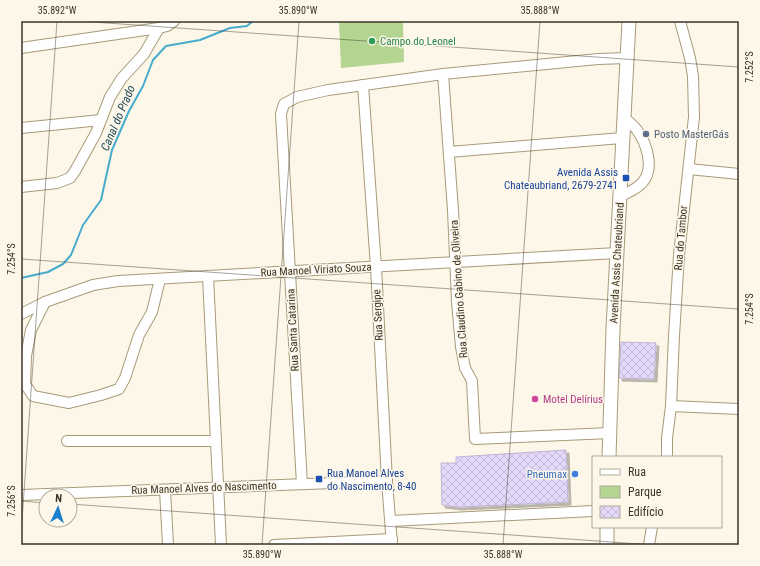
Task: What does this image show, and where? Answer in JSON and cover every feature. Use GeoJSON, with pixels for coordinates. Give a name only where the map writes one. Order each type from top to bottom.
{"type":"FeatureCollection","features":[{"type":"Feature","properties":{"kind":"main road","name":"Avenida Assis Chateubriand"},"geometry":{"type":"LineString","coordinates":[[609,456],[622,138],[629,21]]}},
{"type":"Feature","properties":{"kind":"main road"},"geometry":{"type":"LineString","coordinates":[[607,545],[608,528]]}},
{"type":"Feature","properties":{"kind":"street"},"geometry":{"type":"LineString","coordinates":[[21,48],[159,28],[167,26],[174,21]]}},
{"type":"Feature","properties":{"kind":"street","name":"Rua do Tambor"},"geometry":{"type":"LineString","coordinates":[[667,456],[679,255],[692,144],[694,92],[690,58],[680,21]]}},
{"type":"Feature","properties":{"kind":"street"},"geometry":{"type":"LineString","coordinates":[[21,187],[57,183],[70,178],[96,133],[100,120],[114,90],[144,54],[159,28]]}},
{"type":"Feature","properties":{"kind":"street"},"geometry":{"type":"LineString","coordinates":[[363,85],[442,74],[598,59],[627,58]]}},
{"type":"Feature","properties":{"kind":"street","name":"Rua Claudino Gabino de Oliveira"},"geometry":{"type":"LineString","coordinates":[[442,74],[461,347],[465,368],[472,381],[475,439],[610,433]]}},
{"type":"Feature","properties":{"kind":"street","name":"Rua Santa Catarina"},"geometry":{"type":"LineString","coordinates":[[302,484],[281,114],[284,104],[297,97],[328,90],[363,85]]}},
{"type":"Feature","properties":{"kind":"street","name":"Rua Sergipe"},"geometry":{"type":"LineString","coordinates":[[363,85],[376,267],[387,481],[392,542]]}},
{"type":"Feature","properties":{"kind":"street"},"geometry":{"type":"LineString","coordinates":[[620,196],[632,191],[642,183],[647,176],[648,169],[648,158],[642,139],[637,130],[623,117]]}},
{"type":"Feature","properties":{"kind":"street"},"geometry":{"type":"LineString","coordinates":[[21,128],[100,120]]}},
{"type":"Feature","properties":{"kind":"street"},"geometry":{"type":"LineString","coordinates":[[448,152],[622,138]]}},
{"type":"Feature","properties":{"kind":"street"},"geometry":{"type":"LineString","coordinates":[[689,169],[739,174]]}},
{"type":"Feature","properties":{"kind":"street","name":"Rua Manoel Viriato Souza"},"geometry":{"type":"LineString","coordinates":[[21,314],[45,302],[93,285],[118,281],[617,253]]}},
{"type":"Feature","properties":{"kind":"street"},"geometry":{"type":"LineString","coordinates":[[208,276],[221,545]]}},
{"type":"Feature","properties":{"kind":"street"},"geometry":{"type":"LineString","coordinates":[[45,302],[31,330],[26,356],[25,384],[33,396],[69,404],[119,389],[125,378],[139,335],[152,312],[160,279]]}},
{"type":"Feature","properties":{"kind":"street"},"geometry":{"type":"LineString","coordinates":[[671,406],[739,409]]}},
{"type":"Feature","properties":{"kind":"street"},"geometry":{"type":"LineString","coordinates":[[67,441],[216,441]]}},
{"type":"Feature","properties":{"kind":"street","name":"Rua Manoel Alves do Nascimento"},"geometry":{"type":"LineString","coordinates":[[21,496],[387,481]]}},
{"type":"Feature","properties":{"kind":"street"},"geometry":{"type":"LineString","coordinates":[[165,490],[168,545]]}},
{"type":"Feature","properties":{"kind":"street"},"geometry":{"type":"LineString","coordinates":[[391,521],[592,511]]}},
{"type":"Feature","properties":{"kind":"street"},"geometry":{"type":"LineString","coordinates":[[649,545],[652,528]]}},
{"type":"Feature","properties":{"kind":"street"},"geometry":{"type":"LineString","coordinates":[[274,545],[392,542]]}},
{"type":"Feature","properties":{"kind":"green space","name":"Campo do Leonel"},"geometry":{"type":"Polygon","coordinates":[[[339,21],[403,21],[404,62],[341,68],[339,21]]]}},
{"type":"Feature","properties":{"kind":"building"},"geometry":{"type":"Polygon","coordinates":[[[621,342],[656,343],[654,379],[619,378],[621,342]]]}},
{"type":"Feature","properties":{"kind":"building"},"geometry":{"type":"Polygon","coordinates":[[[566,450],[568,502],[459,507],[442,505],[441,463],[456,463],[456,457],[566,450]]]}},
{"type":"Feature","properties":{"kind":"waterway","name":"Canal do Prado"},"geometry":{"type":"LineString","coordinates":[[21,278],[48,272],[63,264],[71,255],[83,225],[101,200],[112,150],[129,111],[143,86],[153,60],[166,46],[200,40],[230,28],[247,26],[253,21]]}},
{"type":"Feature","properties":{"kind":"place","name":"Campo do Leonel"},"geometry":{"type":"Point","coordinates":[372,41]}},
{"type":"Feature","properties":{"kind":"place","name":"Posto MasterGás"},"geometry":{"type":"Point","coordinates":[646,134]}},
{"type":"Feature","properties":{"kind":"place","name":"Avenida Assis Chateaubriand, 2679-2741"},"geometry":{"type":"Point","coordinates":[626,178]}},
{"type":"Feature","properties":{"kind":"place","name":"Motel Delírius"},"geometry":{"type":"Point","coordinates":[535,399]}},
{"type":"Feature","properties":{"kind":"place","name":"Pneumax"},"geometry":{"type":"Point","coordinates":[575,474]}},
{"type":"Feature","properties":{"kind":"place","name":"Rua Manoel Alves do Nascimento, 8-40"},"geometry":{"type":"Point","coordinates":[319,479]}}]}
